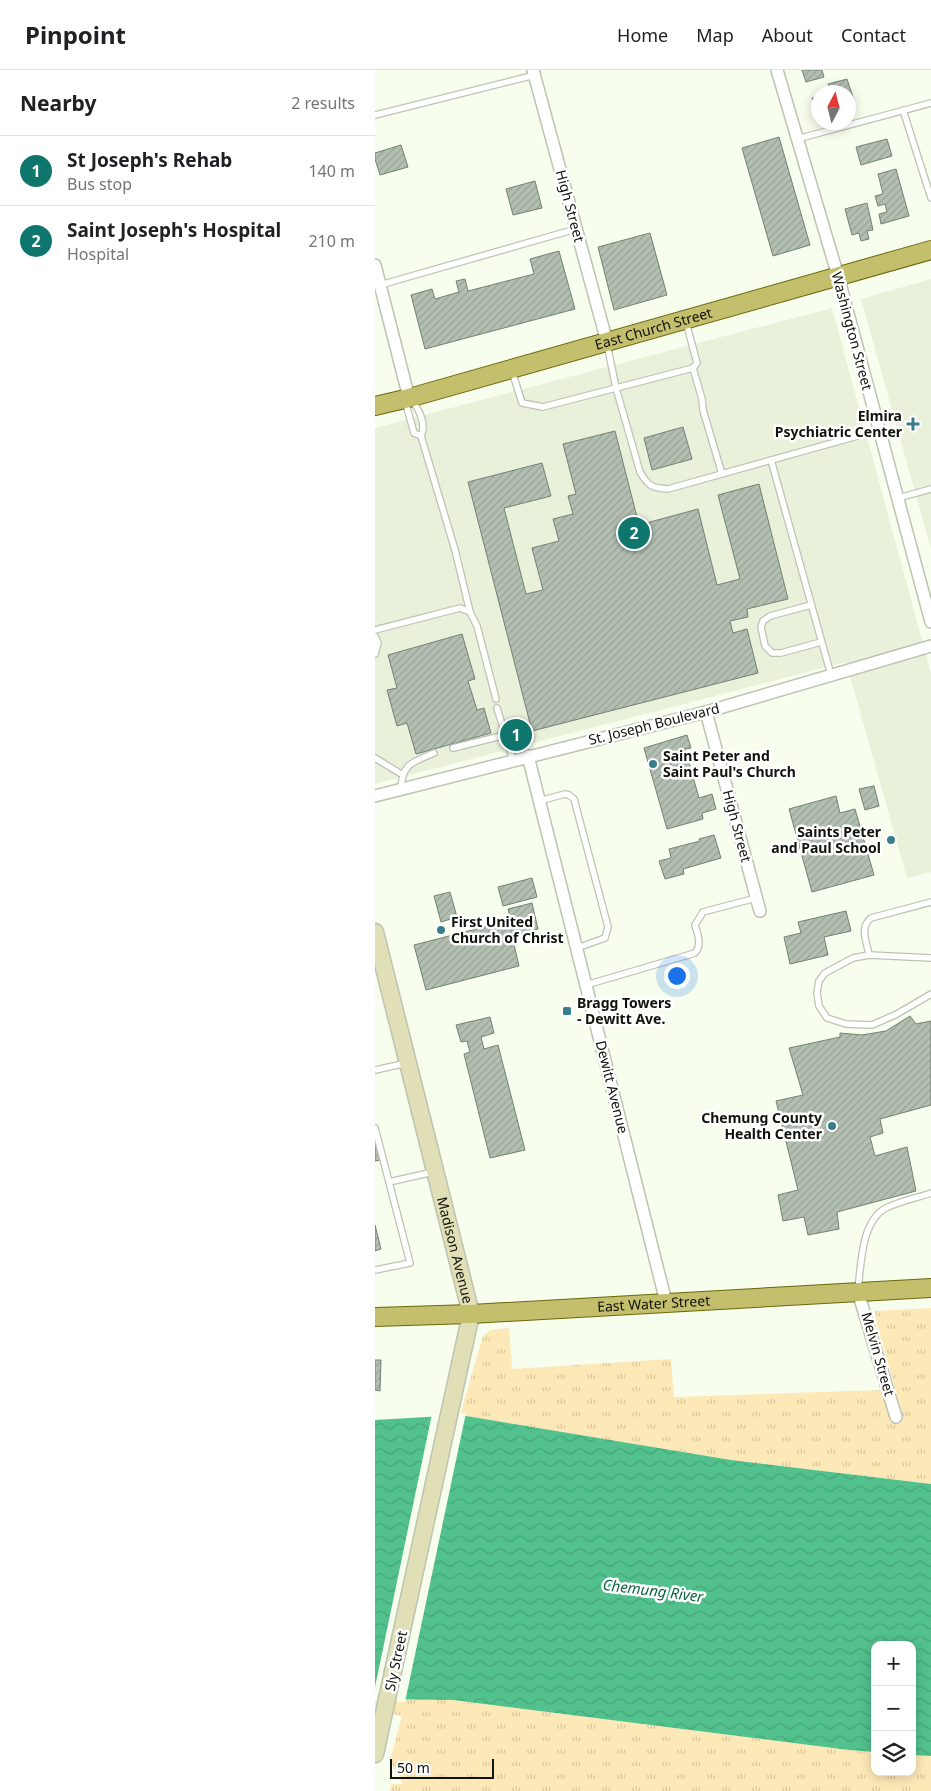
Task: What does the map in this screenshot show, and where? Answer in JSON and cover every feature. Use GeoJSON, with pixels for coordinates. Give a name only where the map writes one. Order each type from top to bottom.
{"type":"FeatureCollection","features":[{"type":"Feature","properties":{"kind":"main road","name":"East Church Street"},"geometry":{"type":"LineString","coordinates":[[375,406],[931,250]]}},
{"type":"Feature","properties":{"kind":"main road","name":"Madison Avenue"},"geometry":{"type":"LineString","coordinates":[[375,932],[380,975],[408,1063],[471,1314],[409,1598]]}},
{"type":"Feature","properties":{"kind":"main road","name":"East Water Street"},"geometry":{"type":"LineString","coordinates":[[375,1317],[471,1314],[931,1288]]}},
{"type":"Feature","properties":{"kind":"main road","name":"Sly Street"},"geometry":{"type":"LineString","coordinates":[[375,1754],[409,1598]]}},
{"type":"Feature","properties":{"kind":"street","name":"Washington Street"},"geometry":{"type":"LineString","coordinates":[[777,70],[837,276],[931,622]]}},
{"type":"Feature","properties":{"kind":"street","name":"High Street"},"geometry":{"type":"LineString","coordinates":[[534,72],[607,342]]}},
{"type":"Feature","properties":{"kind":"street"},"geometry":{"type":"LineString","coordinates":[[375,265],[409,398]]}},
{"type":"Feature","properties":{"kind":"street","name":"St. Joseph Boulevard"},"geometry":{"type":"LineString","coordinates":[[375,796],[705,712],[931,646]]}},
{"type":"Feature","properties":{"kind":"street","name":"High Street"},"geometry":{"type":"LineString","coordinates":[[705,712],[760,911]]}},
{"type":"Feature","properties":{"kind":"street","name":"Dewitt Avenue"},"geometry":{"type":"LineString","coordinates":[[528,756],[666,1302]]}},
{"type":"Feature","properties":{"kind":"street","name":"Melvin Street"},"geometry":{"type":"LineString","coordinates":[[858,1292],[896,1417]]}},
{"type":"Feature","properties":{"kind":"lane"},"geometry":{"type":"LineString","coordinates":[[375,115],[534,72]]}},
{"type":"Feature","properties":{"kind":"lane"},"geometry":{"type":"LineString","coordinates":[[797,139],[931,103]]}},
{"type":"Feature","properties":{"kind":"lane"},"geometry":{"type":"LineString","coordinates":[[903,110],[931,198]]}},
{"type":"Feature","properties":{"kind":"lane"},"geometry":{"type":"LineString","coordinates":[[380,285],[576,229]]}},
{"type":"Feature","properties":{"kind":"lane"},"geometry":{"type":"LineString","coordinates":[[511,369],[522,403],[543,407],[693,368],[697,363],[685,320]]}},
{"type":"Feature","properties":{"kind":"lane"},"geometry":{"type":"LineString","coordinates":[[607,342],[616,388],[640,472],[645,482],[655,488],[668,489],[879,430]]}},
{"type":"Feature","properties":{"kind":"lane"},"geometry":{"type":"LineString","coordinates":[[693,368],[722,474]]}},
{"type":"Feature","properties":{"kind":"lane"},"geometry":{"type":"LineString","coordinates":[[421,436],[414,433],[407,408],[409,398],[417,405],[424,430],[421,436],[455,550],[470,612],[477,626],[495,699]]}},
{"type":"Feature","properties":{"kind":"lane"},"geometry":{"type":"LineString","coordinates":[[771,460],[831,675]]}},
{"type":"Feature","properties":{"kind":"lane"},"geometry":{"type":"LineString","coordinates":[[898,498],[931,489]]}},
{"type":"Feature","properties":{"kind":"lane"},"geometry":{"type":"LineString","coordinates":[[811,605],[770,616],[763,621],[761,627],[765,646],[772,653],[781,653],[821,642]]}},
{"type":"Feature","properties":{"kind":"lane"},"geometry":{"type":"LineString","coordinates":[[375,630],[459,608],[470,612]]}},
{"type":"Feature","properties":{"kind":"lane"},"geometry":{"type":"LineString","coordinates":[[375,636],[378,643],[375,654]]}},
{"type":"Feature","properties":{"kind":"lane"},"geometry":{"type":"LineString","coordinates":[[497,708],[513,760]]}},
{"type":"Feature","properties":{"kind":"lane"},"geometry":{"type":"LineString","coordinates":[[453,748],[505,735]]}},
{"type":"Feature","properties":{"kind":"lane"},"geometry":{"type":"LineString","coordinates":[[401,789],[403,775],[409,764],[434,753]]}},
{"type":"Feature","properties":{"kind":"lane"},"geometry":{"type":"LineString","coordinates":[[375,758],[403,775]]}},
{"type":"Feature","properties":{"kind":"lane"},"geometry":{"type":"LineString","coordinates":[[539,801],[565,794],[574,799],[608,933],[605,938],[577,948]]}},
{"type":"Feature","properties":{"kind":"lane"},"geometry":{"type":"LineString","coordinates":[[586,985],[695,953],[699,949],[699,943],[695,925],[703,912],[756,898]]}},
{"type":"Feature","properties":{"kind":"lane"},"geometry":{"type":"LineString","coordinates":[[869,955],[864,928],[866,922],[871,918],[931,902]]}},
{"type":"Feature","properties":{"kind":"lane"},"geometry":{"type":"LineString","coordinates":[[931,958],[869,955],[853,958],[825,973],[819,981],[817,993],[819,1006],[827,1018],[846,1024],[872,1025],[897,1014],[931,994]]}},
{"type":"Feature","properties":{"kind":"lane"},"geometry":{"type":"LineString","coordinates":[[375,1070],[408,1063]]}},
{"type":"Feature","properties":{"kind":"lane"},"geometry":{"type":"LineString","coordinates":[[375,1128],[410,1263],[375,1270]]}},
{"type":"Feature","properties":{"kind":"lane"},"geometry":{"type":"LineString","coordinates":[[389,1182],[435,1171]]}},
{"type":"Feature","properties":{"kind":"lane"},"geometry":{"type":"LineString","coordinates":[[858,1292],[862,1252],[871,1222],[885,1209],[931,1193]]}},
{"type":"Feature","properties":{"kind":"shaded area","name":"Elmira Psychiatric Center"},"geometry":{"type":"Polygon","coordinates":[[[931,279],[931,549],[861,299],[931,279]]]}},
{"type":"Feature","properties":{"kind":"shaded area"},"geometry":{"type":"Polygon","coordinates":[[[832,308],[931,673],[931,872],[907,878],[846,662],[375,784],[375,428],[832,308]]]}},
{"type":"Feature","properties":{"kind":"green space"},"geometry":{"type":"Polygon","coordinates":[[[931,1308],[931,1484],[731,1460],[460,1415],[483,1336],[491,1330],[509,1328],[512,1369],[671,1359],[674,1397],[883,1390],[891,1417],[902,1413],[876,1321],[875,1311],[931,1308]]]}},
{"type":"Feature","properties":{"kind":"green space"},"geometry":{"type":"Polygon","coordinates":[[[375,1699],[453,1700],[871,1752],[871,1776],[916,1776],[916,1755],[931,1756],[931,1791],[389,1791],[392,1784],[403,1784],[393,1767],[391,1757],[402,1716],[375,1710],[375,1699]]]}},
{"type":"Feature","properties":{"kind":"water","name":"Chemung River"},"geometry":{"type":"Polygon","coordinates":[[[460,1415],[731,1460],[931,1484],[931,1756],[916,1755],[916,1641],[871,1641],[871,1752],[453,1700],[375,1699],[375,1420],[460,1415]]]}},
{"type":"Feature","properties":{"kind":"pier"},"geometry":{"type":"Polygon","coordinates":[[[466,1413],[405,1702],[375,1701],[375,1687],[432,1414],[466,1413]]]}},
{"type":"Feature","properties":{"kind":"building"},"geometry":{"type":"Polygon","coordinates":[[[802,70],[822,70],[824,77],[806,82],[802,70]]]}},
{"type":"Feature","properties":{"kind":"building"},"geometry":{"type":"Polygon","coordinates":[[[847,79],[849,85],[828,84],[847,79]]]}},
{"type":"Feature","properties":{"kind":"building"},"geometry":{"type":"Polygon","coordinates":[[[779,137],[810,245],[773,256],[742,148],[779,137]]]}},
{"type":"Feature","properties":{"kind":"building"},"geometry":{"type":"Polygon","coordinates":[[[887,139],[892,156],[861,165],[856,147],[887,139]]]}},
{"type":"Feature","properties":{"kind":"building"},"geometry":{"type":"Polygon","coordinates":[[[401,145],[408,167],[380,175],[375,153],[401,145]]]}},
{"type":"Feature","properties":{"kind":"building"},"geometry":{"type":"Polygon","coordinates":[[[896,169],[909,216],[881,224],[879,214],[887,212],[885,204],[878,206],[875,196],[883,194],[878,174],[896,169]]]}},
{"type":"Feature","properties":{"kind":"building"},"geometry":{"type":"Polygon","coordinates":[[[535,181],[542,208],[513,215],[506,189],[535,181]]]}},
{"type":"Feature","properties":{"kind":"building"},"geometry":{"type":"Polygon","coordinates":[[[867,203],[873,230],[867,231],[869,239],[861,241],[859,233],[852,235],[845,209],[867,203]]]}},
{"type":"Feature","properties":{"kind":"building"},"geometry":{"type":"Polygon","coordinates":[[[650,233],[667,295],[614,310],[598,247],[650,233]]]}},
{"type":"Feature","properties":{"kind":"building"},"geometry":{"type":"Polygon","coordinates":[[[559,251],[575,309],[425,349],[411,295],[432,289],[435,299],[459,292],[456,281],[465,279],[468,291],[534,274],[530,259],[559,251]]]}},
{"type":"Feature","properties":{"kind":"building"},"geometry":{"type":"Polygon","coordinates":[[[683,427],[692,459],[652,470],[644,438],[683,427]]]}},
{"type":"Feature","properties":{"kind":"building"},"geometry":{"type":"Polygon","coordinates":[[[615,431],[639,525],[698,509],[717,585],[740,579],[718,495],[759,484],[788,599],[747,609],[748,617],[730,621],[733,633],[747,629],[758,673],[532,731],[468,482],[542,463],[551,496],[504,508],[526,594],[543,590],[532,548],[559,541],[553,519],[573,514],[568,496],[576,494],[563,444],[615,431]]]}},
{"type":"Feature","properties":{"kind":"building"},"geometry":{"type":"Polygon","coordinates":[[[462,634],[475,679],[468,681],[477,710],[484,708],[491,733],[416,754],[407,723],[397,726],[387,690],[397,688],[388,655],[462,634]]]}},
{"type":"Feature","properties":{"kind":"building"},"geometry":{"type":"Polygon","coordinates":[[[687,735],[691,748],[685,749],[699,798],[712,794],[716,809],[702,813],[703,819],[667,829],[644,748],[687,735]]]}},
{"type":"Feature","properties":{"kind":"building"},"geometry":{"type":"Polygon","coordinates":[[[874,786],[879,806],[865,810],[859,789],[874,786]]]}},
{"type":"Feature","properties":{"kind":"building"},"geometry":{"type":"Polygon","coordinates":[[[836,796],[840,813],[855,809],[874,875],[812,892],[789,809],[836,796]]]}},
{"type":"Feature","properties":{"kind":"building"},"geometry":{"type":"Polygon","coordinates":[[[714,835],[721,858],[683,869],[684,874],[665,879],[659,861],[671,858],[669,849],[700,841],[699,839],[714,835]]]}},
{"type":"Feature","properties":{"kind":"building"},"geometry":{"type":"Polygon","coordinates":[[[532,878],[537,897],[503,906],[498,887],[532,878]]]}},
{"type":"Feature","properties":{"kind":"building"},"geometry":{"type":"Polygon","coordinates":[[[450,892],[457,917],[441,922],[434,896],[450,892]]]}},
{"type":"Feature","properties":{"kind":"building"},"geometry":{"type":"Polygon","coordinates":[[[532,903],[538,929],[512,936],[519,966],[426,990],[414,945],[511,920],[508,909],[532,903]]]}},
{"type":"Feature","properties":{"kind":"building"},"geometry":{"type":"Polygon","coordinates":[[[846,911],[851,931],[824,937],[828,955],[790,964],[784,937],[801,933],[798,922],[846,911]]]}},
{"type":"Feature","properties":{"kind":"building","name":"Chemung County Health Center"},"geometry":{"type":"Polygon","coordinates":[[[910,1016],[916,1024],[931,1021],[931,1105],[880,1119],[883,1133],[870,1137],[875,1156],[907,1147],[916,1191],[837,1212],[839,1229],[808,1235],[804,1217],[783,1221],[778,1195],[798,1190],[776,1101],[803,1095],[789,1048],[840,1037],[840,1033],[862,1035],[886,1031],[910,1016]]]}},
{"type":"Feature","properties":{"kind":"building"},"geometry":{"type":"Polygon","coordinates":[[[490,1017],[494,1033],[481,1037],[484,1049],[498,1045],[525,1150],[490,1158],[464,1054],[470,1052],[467,1041],[461,1042],[456,1025],[490,1017]]]}},
{"type":"Feature","properties":{"kind":"building"},"geometry":{"type":"Polygon","coordinates":[[[375,1139],[380,1160],[375,1161],[375,1139]]]}},
{"type":"Feature","properties":{"kind":"building"},"geometry":{"type":"Polygon","coordinates":[[[375,1225],[381,1249],[375,1251],[375,1225]]]}},
{"type":"Feature","properties":{"kind":"building"},"geometry":{"type":"Polygon","coordinates":[[[375,1360],[381,1360],[380,1391],[375,1390],[375,1360]]]}},
{"type":"Feature","properties":{"kind":"place","name":"Elmira Psychiatric Center"},"geometry":{"type":"Point","coordinates":[913,424]}},
{"type":"Feature","properties":{"kind":"place","name":"Saint Joseph's Hospital"},"geometry":{"type":"Point","coordinates":[634,533]}},
{"type":"Feature","properties":{"kind":"place","name":"St Joseph's Rehab"},"geometry":{"type":"Point","coordinates":[516,735]}},
{"type":"Feature","properties":{"kind":"place","name":"Saint Peter and Saint Paul's Church"},"geometry":{"type":"Point","coordinates":[653,764]}},
{"type":"Feature","properties":{"kind":"place","name":"Saints Peter and Paul School"},"geometry":{"type":"Point","coordinates":[891,840]}},
{"type":"Feature","properties":{"kind":"place","name":"First United Church of Christ"},"geometry":{"type":"Point","coordinates":[441,930]}},
{"type":"Feature","properties":{"kind":"place","name":"Bragg Towers - Dewitt Ave."},"geometry":{"type":"Point","coordinates":[567,1011]}},
{"type":"Feature","properties":{"kind":"place","name":"Chemung County Health Center"},"geometry":{"type":"Point","coordinates":[832,1126]}}]}
